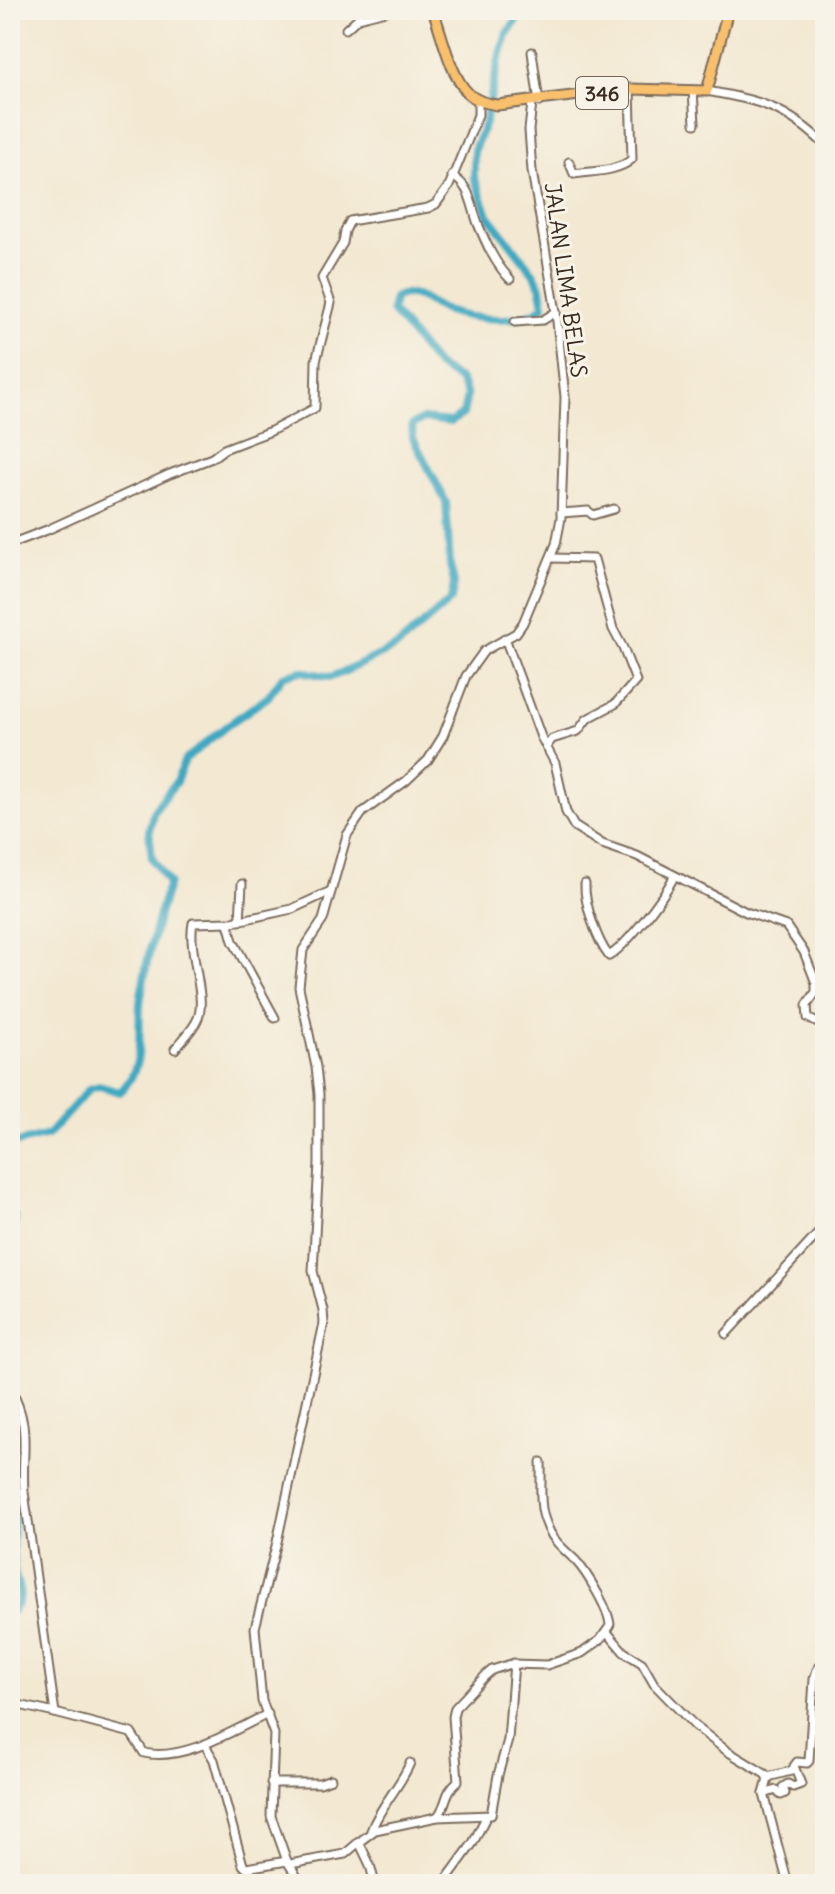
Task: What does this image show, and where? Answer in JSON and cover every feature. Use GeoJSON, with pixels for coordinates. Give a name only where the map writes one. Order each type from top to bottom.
{"type":"FeatureCollection","features":[{"type":"Feature","properties":{"kind":"main road","name":"346"},"geometry":{"type":"LineString","coordinates":[[433,10],[455,72],[465,90],[479,101],[497,105],[536,102],[630,89],[707,91]]}},
{"type":"Feature","properties":{"kind":"main road"},"geometry":{"type":"LineString","coordinates":[[707,91],[728,10]]}},
{"type":"Feature","properties":{"kind":"street"},"geometry":{"type":"LineString","coordinates":[[346,29],[358,18],[389,10]]}},
{"type":"Feature","properties":{"kind":"street","name":"JALAN LIMA BELAS"},"geometry":{"type":"LineString","coordinates":[[294,1884],[296,1875],[271,1816],[274,1734],[261,1693],[256,1620],[277,1542],[324,1323],[313,1271],[319,1094],[299,987],[303,950],[323,920],[347,835],[363,812],[406,781],[428,760],[443,736],[466,676],[484,651],[516,633],[552,558],[561,513],[565,397],[556,312],[532,171],[529,130],[536,102],[532,52]]}},
{"type":"Feature","properties":{"kind":"street"},"geometry":{"type":"LineString","coordinates":[[569,162],[574,174],[627,164],[632,159],[630,89]]}},
{"type":"Feature","properties":{"kind":"street"},"geometry":{"type":"LineString","coordinates":[[693,90],[695,124]]}},
{"type":"Feature","properties":{"kind":"street"},"geometry":{"type":"LineString","coordinates":[[707,91],[769,105],[795,119],[825,145]]}},
{"type":"Feature","properties":{"kind":"street"},"geometry":{"type":"LineString","coordinates":[[10,544],[212,458],[224,449],[271,431],[315,408],[316,361],[331,303],[322,278],[343,243],[347,226],[350,221],[382,218],[431,207],[447,189],[478,115],[479,101]]}},
{"type":"Feature","properties":{"kind":"street"},"geometry":{"type":"LineString","coordinates":[[452,176],[461,182],[468,193],[484,238],[510,279]]}},
{"type":"Feature","properties":{"kind":"street"},"geometry":{"type":"LineString","coordinates":[[515,322],[543,320],[556,312]]}},
{"type":"Feature","properties":{"kind":"street"},"geometry":{"type":"LineString","coordinates":[[561,513],[588,511],[593,515],[614,509]]}},
{"type":"Feature","properties":{"kind":"street"},"geometry":{"type":"LineString","coordinates":[[546,747],[552,739],[572,735],[587,719],[615,704],[636,681],[613,629],[594,559],[552,558]]}},
{"type":"Feature","properties":{"kind":"street"},"geometry":{"type":"LineString","coordinates":[[505,638],[513,666],[555,763],[568,816],[574,826],[602,844],[637,856],[746,912],[774,920],[791,930],[808,959],[817,986],[806,1013],[810,1020],[825,1027]]}},
{"type":"Feature","properties":{"kind":"street"},"geometry":{"type":"LineString","coordinates":[[585,884],[591,915],[609,956],[620,949],[663,898],[674,877]]}},
{"type":"Feature","properties":{"kind":"street"},"geometry":{"type":"LineString","coordinates":[[240,921],[242,884]]}},
{"type":"Feature","properties":{"kind":"street"},"geometry":{"type":"LineString","coordinates":[[175,1049],[199,1017],[193,923],[240,921],[292,909],[331,891]]}},
{"type":"Feature","properties":{"kind":"street"},"geometry":{"type":"LineString","coordinates":[[230,922],[228,926],[233,941],[275,1018]]}},
{"type":"Feature","properties":{"kind":"street"},"geometry":{"type":"LineString","coordinates":[[825,1051],[822,1083],[825,1088]]}},
{"type":"Feature","properties":{"kind":"street"},"geometry":{"type":"LineString","coordinates":[[726,1334],[825,1226]]}},
{"type":"Feature","properties":{"kind":"street"},"geometry":{"type":"LineString","coordinates":[[10,1388],[20,1405],[25,1423],[22,1459],[24,1492],[55,1713]]}},
{"type":"Feature","properties":{"kind":"street"},"geometry":{"type":"LineString","coordinates":[[437,1817],[448,1791],[459,1777],[453,1717],[455,1708],[492,1670],[514,1663],[554,1663],[568,1655],[588,1650],[607,1632],[611,1622],[582,1568],[557,1545],[545,1523],[541,1462]]}},
{"type":"Feature","properties":{"kind":"street"},"geometry":{"type":"LineString","coordinates":[[607,1632],[624,1652],[642,1663],[654,1684],[719,1746],[768,1777],[795,1770]]}},
{"type":"Feature","properties":{"kind":"street"},"geometry":{"type":"LineString","coordinates":[[764,1794],[776,1790],[782,1795],[785,1786],[801,1784],[794,1766],[797,1762],[809,1761],[813,1684],[817,1670],[825,1660]]}},
{"type":"Feature","properties":{"kind":"street"},"geometry":{"type":"LineString","coordinates":[[446,1880],[473,1843],[486,1817],[492,1813],[508,1740],[514,1663]]}},
{"type":"Feature","properties":{"kind":"street"},"geometry":{"type":"LineString","coordinates":[[10,1703],[131,1733],[144,1753],[153,1755],[205,1745],[268,1714]]}},
{"type":"Feature","properties":{"kind":"street"},"geometry":{"type":"LineString","coordinates":[[205,1745],[214,1760],[246,1868],[345,1854],[371,1831],[378,1813],[402,1780],[410,1763]]}},
{"type":"Feature","properties":{"kind":"street"},"geometry":{"type":"LineString","coordinates":[[768,1777],[764,1794],[788,1884]]}},
{"type":"Feature","properties":{"kind":"street"},"geometry":{"type":"LineString","coordinates":[[271,1783],[320,1783],[331,1779]]}},
{"type":"Feature","properties":{"kind":"street"},"geometry":{"type":"LineString","coordinates":[[371,1831],[437,1817],[486,1817]]}},
{"type":"Feature","properties":{"kind":"street"},"geometry":{"type":"LineString","coordinates":[[359,1842],[375,1884]]}},
{"type":"Feature","properties":{"kind":"waterway"},"geometry":{"type":"LineString","coordinates":[[10,1145],[48,1135],[89,1089],[99,1086],[120,1092],[133,1073],[139,1051],[140,1005],[146,968],[169,883],[152,858],[149,830],[154,810],[176,782],[185,760],[268,697],[283,676],[301,671],[331,677],[346,671],[398,646],[451,600],[454,583],[446,502],[413,438],[412,425],[423,419],[451,422],[463,414],[467,395],[460,380],[437,366],[392,311],[394,298],[408,294],[421,297],[446,311],[483,318],[525,316],[544,305],[535,275],[488,215],[474,177],[474,150],[485,123],[499,59],[507,34],[523,10]]}},
{"type":"Feature","properties":{"kind":"waterway"},"geometry":{"type":"LineString","coordinates":[[10,1210],[15,1218],[10,1237]]}},
{"type":"Feature","properties":{"kind":"waterway"},"geometry":{"type":"LineString","coordinates":[[10,1403],[17,1440],[13,1550],[20,1597],[10,1613]]}}]}
